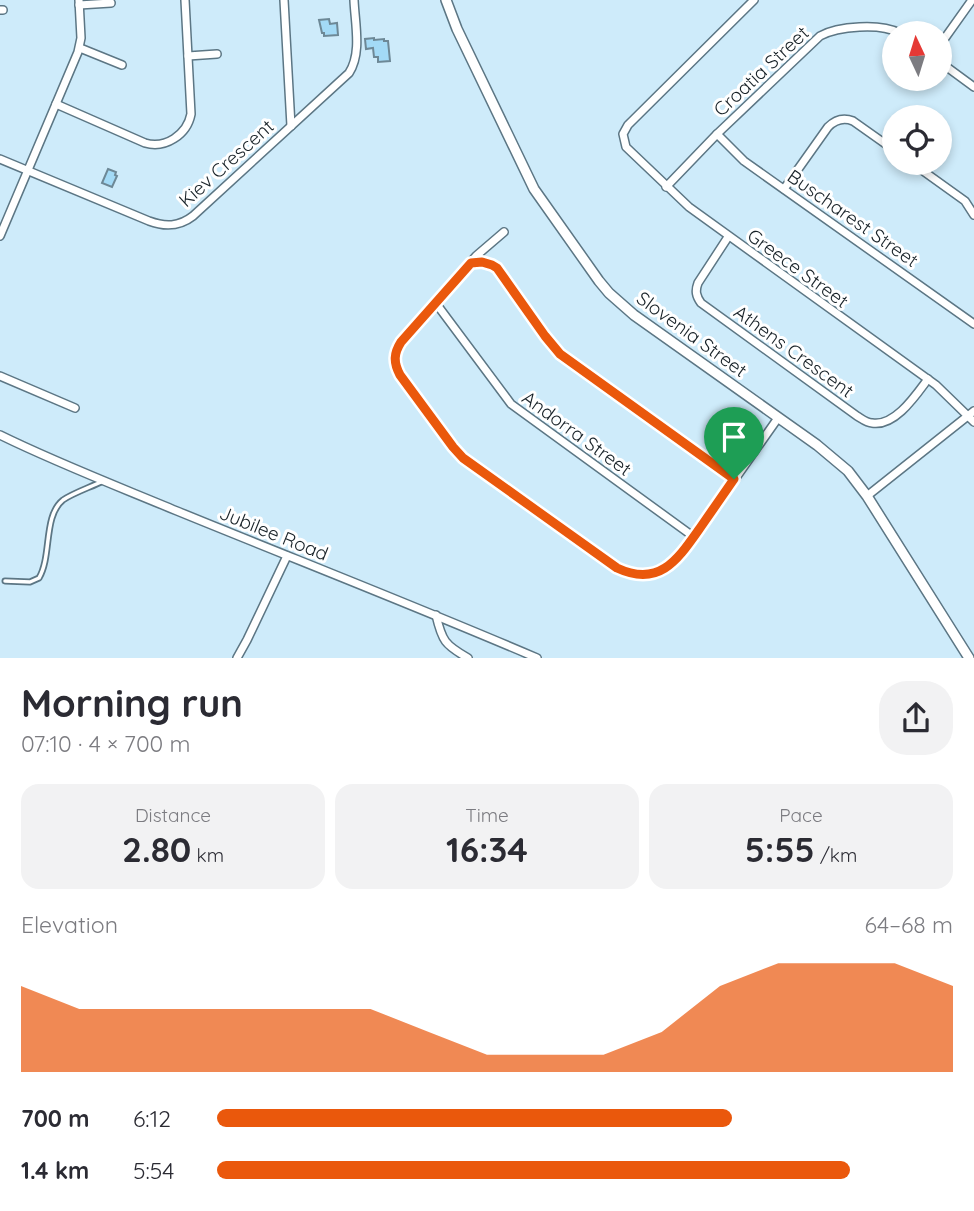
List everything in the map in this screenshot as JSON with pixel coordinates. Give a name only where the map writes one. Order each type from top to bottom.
[{"type":"street","points":[[56,104],[153,145],[163,144],[182,132],[190,120],[191,101],[185,0]]},
{"type":"street","points":[[284,0],[291,126]]},
{"type":"street","name":"Kiev Crescent","points":[[0,159],[149,221],[161,225],[182,223],[345,78],[354,65],[356,49],[354,0]]},
{"type":"street","name":"Slovenia Street","points":[[446,0],[457,29],[534,189],[599,281],[634,315],[841,465],[867,496],[969,658]]},
{"type":"street","name":"Greece Street","points":[[754,0],[633,119],[623,134],[625,144],[629,151],[686,205],[942,389],[972,417]]},
{"type":"street","points":[[952,29],[973,0]]},
{"type":"street","points":[[0,236],[80,48],[79,2],[111,3]]},
{"type":"street","name":"Croatia Street","points":[[666,187],[812,42],[832,30],[882,28]]},
{"type":"street","points":[[80,48],[122,65]]},
{"type":"street","points":[[188,56],[217,54]]},
{"type":"street","points":[[952,71],[974,87]]},
{"type":"street","points":[[784,189],[828,127],[836,121],[845,119],[857,123],[882,141]]},
{"type":"street","name":"Buscharest Street","points":[[717,134],[744,161],[971,322]]},
{"type":"street","points":[[929,175],[965,201],[974,215]]},
{"type":"street","points":[[504,232],[471,263],[401,342],[395,362],[400,375],[460,455],[588,548],[623,570],[643,575],[662,571],[678,559],[778,418]]},
{"type":"street","name":"Athens Crescent","points":[[728,237],[698,283],[696,293],[701,303],[857,416],[874,424],[887,421],[905,407],[928,379]]},
{"type":"street","points":[[471,263],[488,263],[497,268],[560,354],[734,479]]},
{"type":"street","name":"Andorra Street","points":[[435,302],[515,408],[694,537]]},
{"type":"street","points":[[971,322],[974,311]]},
{"type":"street","points":[[0,376],[75,408]]},
{"type":"street","points":[[867,496],[972,417]]},
{"type":"street","name":"Jubilee Road","points":[[0,435],[104,481],[537,658]]},
{"type":"street","points":[[238,657],[287,556]]},
{"type":"street","points":[[436,615],[441,635],[452,649],[468,658]]},
{"type":"lane","points":[[5,582],[30,582],[39,578],[46,559],[55,509],[67,498],[104,481]]},
{"type":"building","points":[[329,19],[330,24],[337,23],[338,35],[324,36],[322,33],[319,20]]},
{"type":"building","points":[[365,39],[388,41],[390,61],[378,62],[373,48],[366,49]]},
{"type":"building","points":[[108,169],[116,172],[117,176],[112,187],[102,183]]},
{"type":"route","points":[[471,263],[488,263],[497,268],[560,354],[734,479],[683,553],[672,564],[662,571],[643,575],[623,570],[460,455],[400,375],[396,365],[396,352],[404,338],[471,263]]}]
